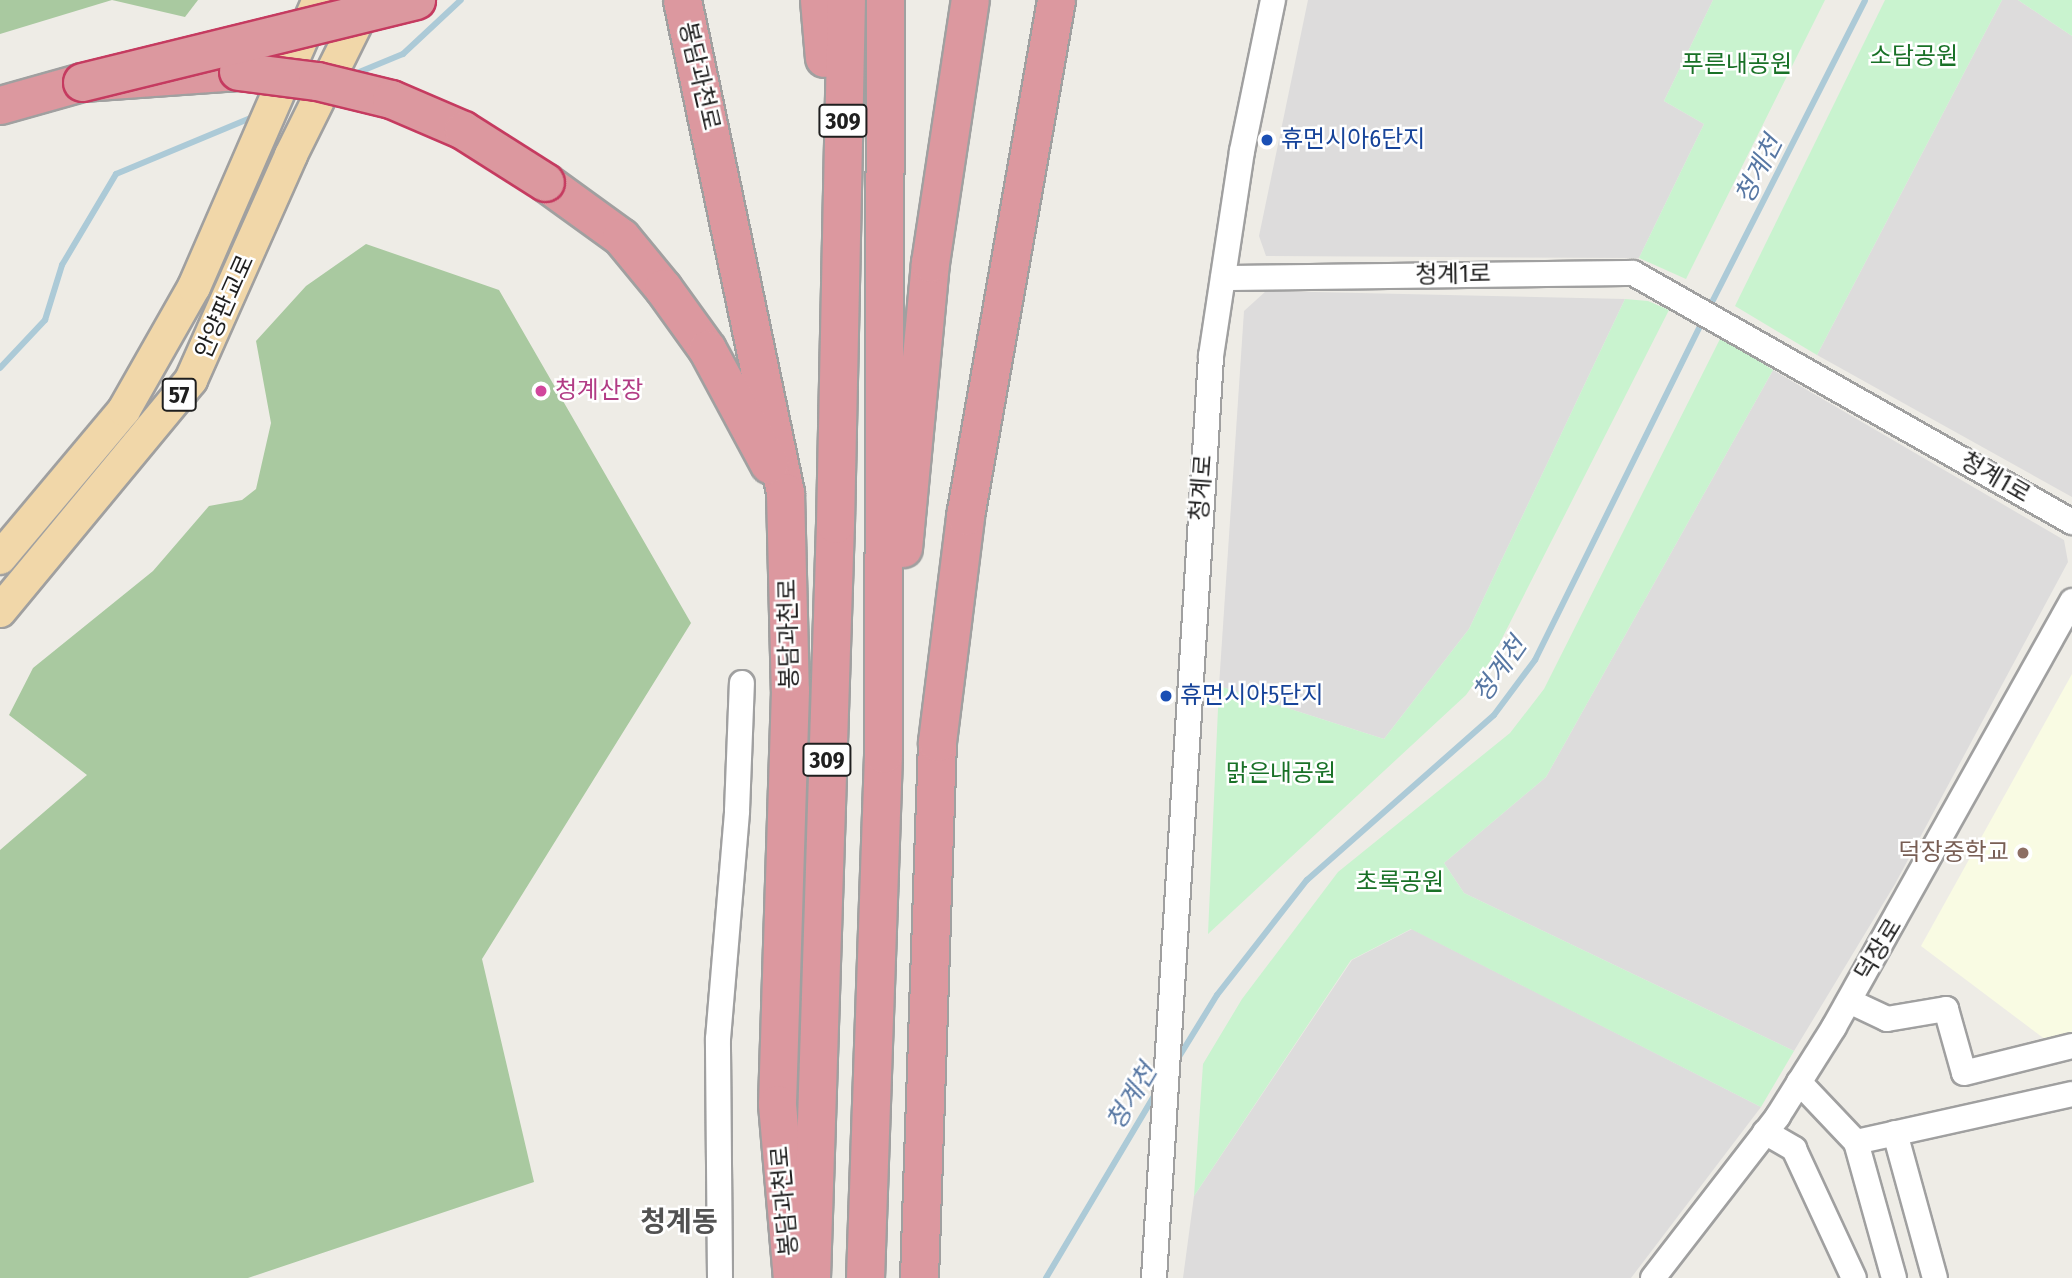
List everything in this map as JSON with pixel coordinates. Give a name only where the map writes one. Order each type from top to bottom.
[{"type":"highway","points":[[0,104],[416,0]]},
{"type":"highway","name":"봉담과천로","points":[[682,0],[785,492],[790,690],[777,1104],[792,1278]]},
{"type":"highway","points":[[819,0],[840,243]]},
{"type":"highway","name":"봉담과천로","points":[[811,1278],[846,0]]},
{"type":"highway","name":"309","points":[[865,1278],[883,754],[885,0]]},
{"type":"highway","points":[[883,754],[894,684],[908,461],[930,263],[970,0]]},
{"type":"highway","points":[[919,1278],[937,742],[965,516],[1056,0]]},
{"type":"highway","points":[[82,82],[239,71],[317,81],[391,99],[463,130],[545,182],[621,237],[663,288],[707,349],[785,492]]},
{"type":"main road","name":"안양판교로","points":[[0,558],[124,410],[194,287],[286,69],[319,0]]},
{"type":"main road","name":"안양판교로","points":[[0,611],[191,380],[298,142],[368,0]]},
{"type":"street","name":"청계로","points":[[1154,1278],[1175,981],[1189,670],[1211,356],[1273,0]]},
{"type":"street","name":"청계1로","points":[[1223,278],[1633,273],[2072,522]]},
{"type":"street","name":"덕장로","points":[[1653,1278],[1765,1132],[1799,1082],[1849,1001],[2072,601]]},
{"type":"street","points":[[720,1278],[718,1039],[737,811],[742,683]]},
{"type":"street","points":[[1849,1001],[1887,1019],[1946,1009],[1964,1073],[2072,1046]]},
{"type":"street","points":[[1799,1082],[1856,1142],[1894,1278]]},
{"type":"street","points":[[1856,1142],[2072,1094]]},
{"type":"street","points":[[1765,1132],[1794,1149],[1854,1278]]},
{"type":"street","points":[[1895,1133],[1935,1278]]},
{"type":"shaded area","points":[[1308,0],[1713,0],[1664,101],[1704,124],[1639,258],[1266,256],[1259,236]]},
{"type":"shaded area","points":[[2002,0],[2018,0],[2072,36],[2072,497],[1817,355]]},
{"type":"shaded area","points":[[1266,291],[1625,299],[1469,629],[1384,739],[1219,686],[1244,311]]},
{"type":"shaded area","points":[[1773,370],[2064,540],[2068,562],[1895,884],[1794,1051],[1464,893],[1444,863],[1546,777]]},
{"type":"shaded area","name":"덕장중학교","points":[[2072,674],[2072,1038],[2050,1043],[1921,946]]},
{"type":"shaded area","points":[[1412,929],[1761,1107],[1631,1278],[1183,1278],[1194,1196],[1352,960]]},
{"type":"green space","points":[[0,0],[112,0],[0,34]]},
{"type":"green space","points":[[112,0],[198,0],[185,17]]},
{"type":"green space","name":"푸른내공원","points":[[1713,0],[1825,0],[1686,279],[1639,258],[1704,124],[1664,101]]},
{"type":"green space","name":"소담공원","points":[[1885,0],[2002,0],[1817,355],[1735,306]]},
{"type":"green space","name":"소담공원","points":[[2018,0],[2072,0],[2072,36]]},
{"type":"green space","points":[[366,244],[499,290],[691,623],[482,959],[534,1182],[248,1278],[0,1278],[0,850],[87,775],[9,715],[33,668],[153,571],[209,506],[242,500],[256,489],[271,423],[256,341],[306,286]]},
{"type":"green space","name":"맑은내공원","points":[[1625,299],[1648,301],[1669,310],[1491,660],[1466,695],[1208,934],[1219,686],[1384,739],[1469,629]]},
{"type":"green space","name":"초록공원","points":[[1721,337],[1773,370],[1546,777],[1444,863],[1464,893],[1794,1051],[1761,1107],[1411,929],[1351,960],[1194,1196],[1203,1064],[1242,999],[1338,872],[1510,733],[1544,689]]},
{"type":"waterway","points":[[352,75],[403,54],[461,0]]},
{"type":"waterway","name":"청계천","points":[[1708,310],[1865,0]]},
{"type":"waterway","points":[[0,368],[45,320],[62,265],[116,174],[258,115]]},
{"type":"waterway","name":"청계천","points":[[1177,1060],[1217,995],[1307,880],[1494,715],[1535,660],[1703,320]]},
{"type":"waterway","name":"청계천","points":[[1046,1278],[1156,1093]]},
{"type":"place","name":"휴먼시아6단지","points":[[1267,140]]},
{"type":"place","name":"청계산장","points":[[541,391]]},
{"type":"place","name":"휴먼시아5단지","points":[[1166,696]]},
{"type":"place","name":"덕장중학교","points":[[2023,853]]},
{"type":"district","name":"청계동","points":[[679,1222]]}]
